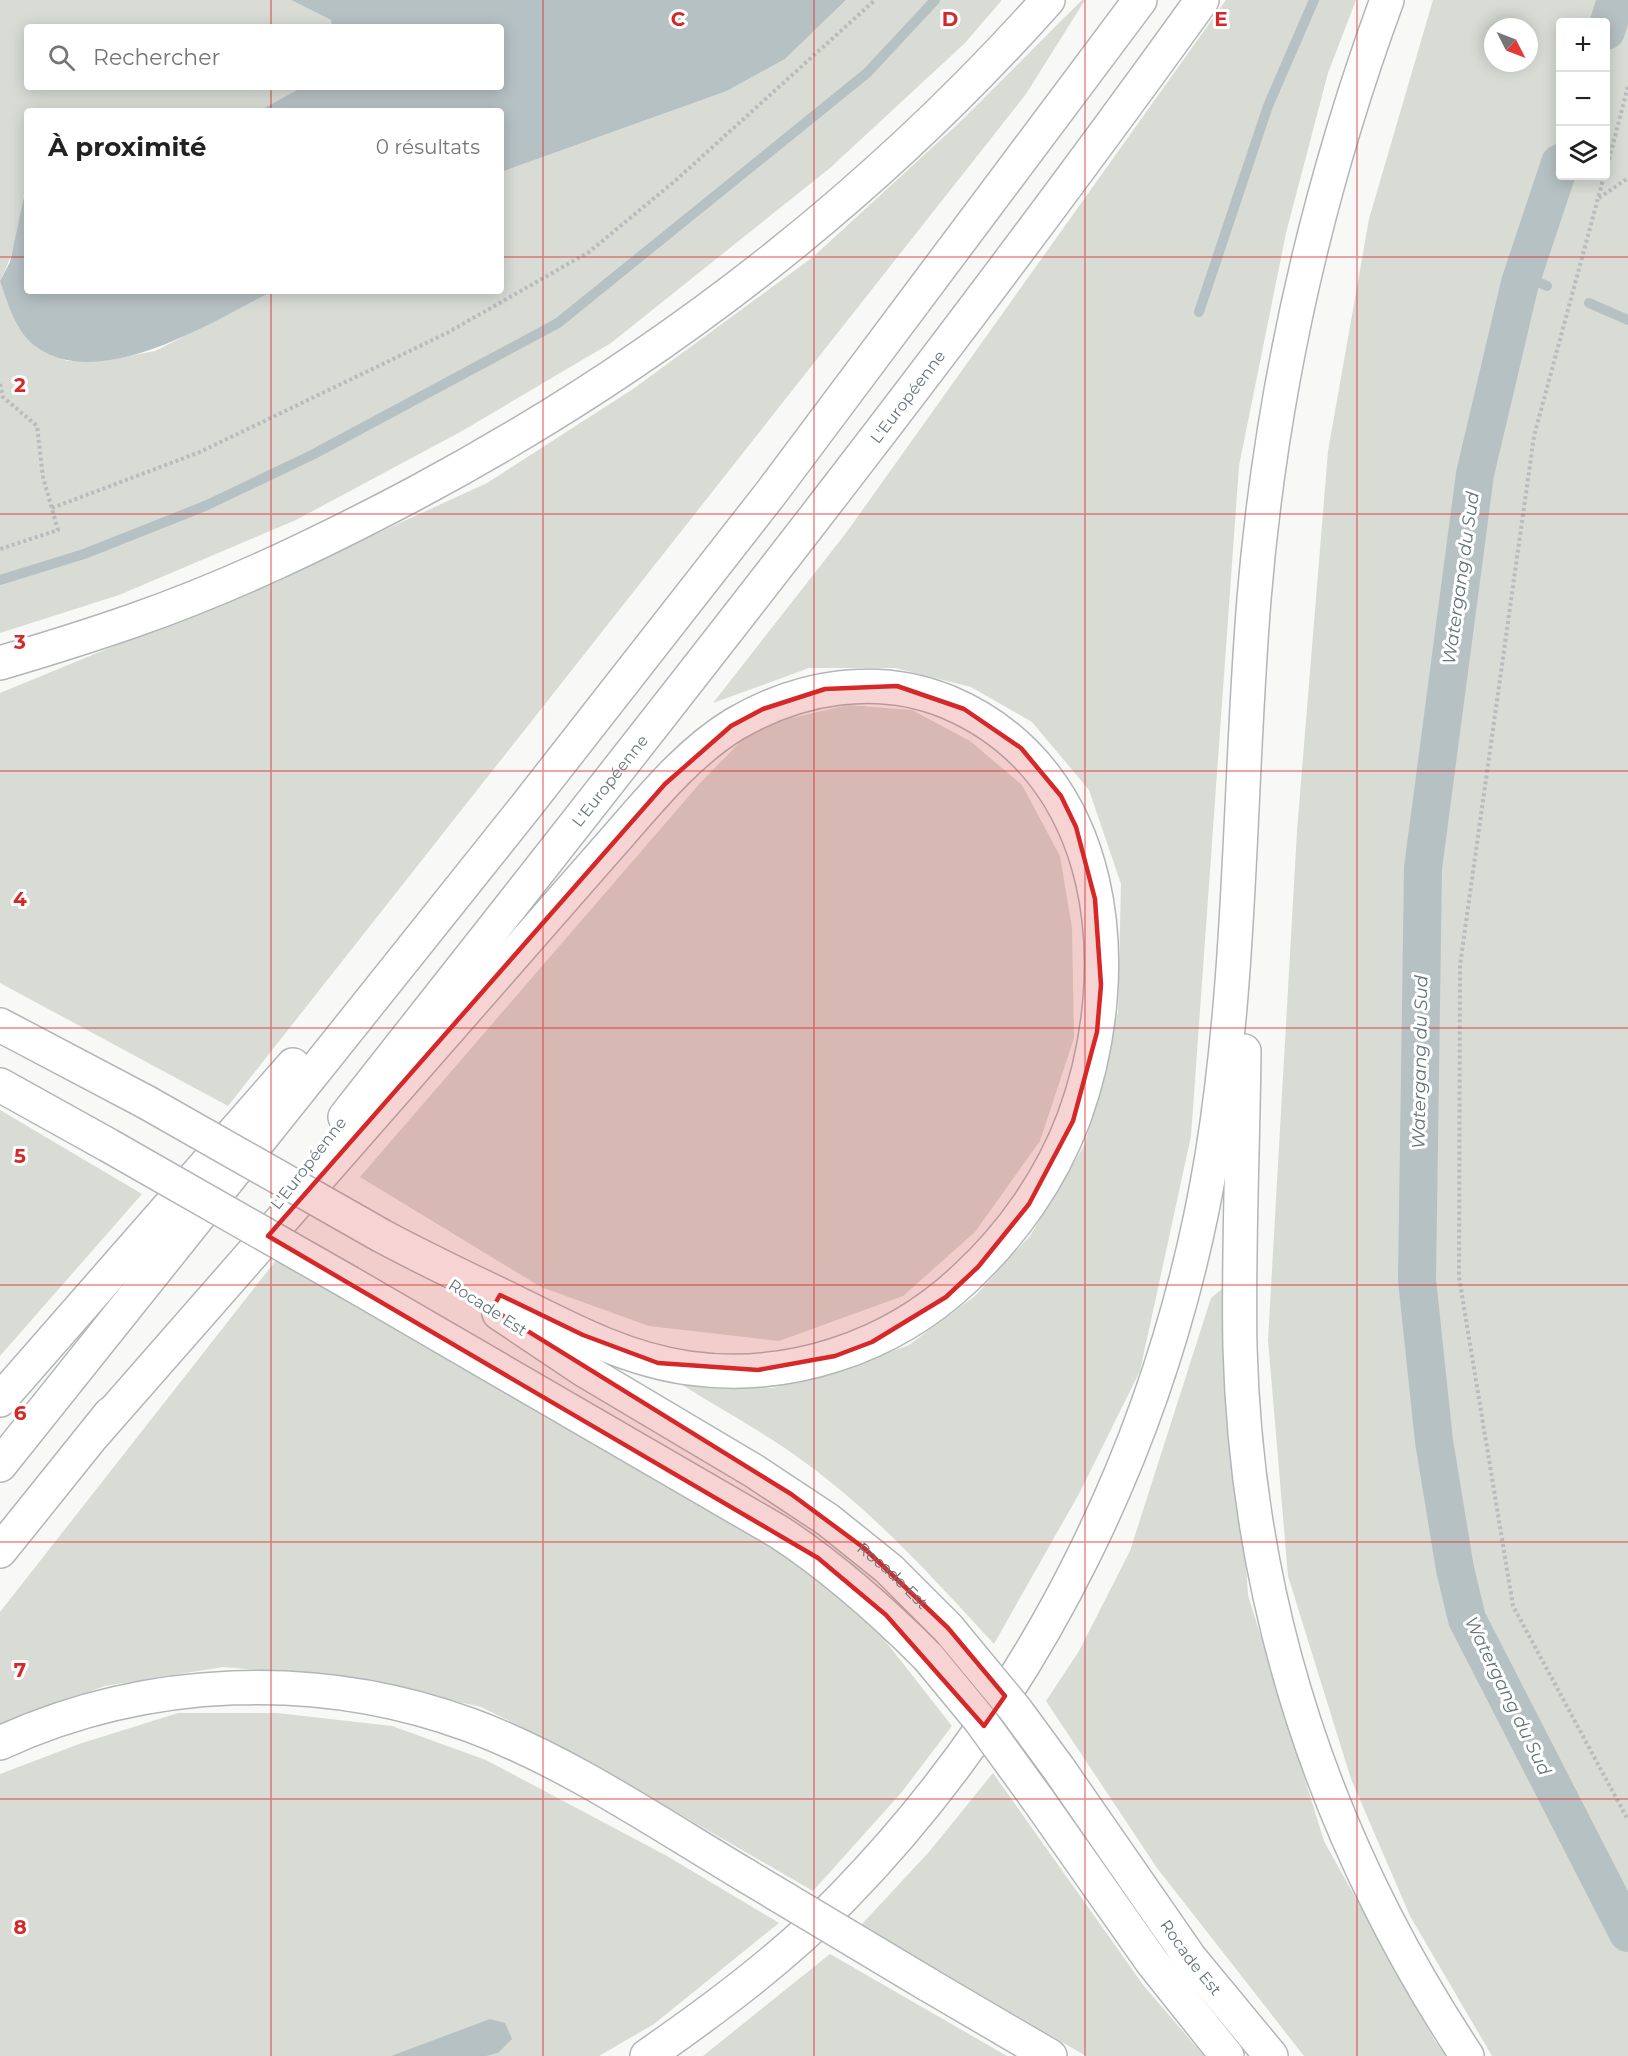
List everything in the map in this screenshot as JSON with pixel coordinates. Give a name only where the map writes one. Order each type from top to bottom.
[{"type":"highway","points":[[0,663],[134,621],[293,555],[470,464],[555,415],[630,367],[712,308],[793,245],[947,107],[1048,0]]},
{"type":"highway","points":[[0,1465],[527,805],[886,343],[1140,0]]},
{"type":"highway","name":"L'Européenne","points":[[0,1551],[916,388],[1076,176],[1202,0]]},
{"type":"highway","points":[[647,2056],[709,2013],[768,1967],[839,1901],[931,1798],[1000,1704],[1034,1649],[1074,1574],[1118,1483],[1140,1429],[1180,1304],[1212,1156],[1236,940],[1254,602],[1263,514],[1287,357],[1305,268],[1328,179],[1387,0]]},
{"type":"highway","points":[[1251,679],[1240,1337],[1244,1406],[1258,1534],[1283,1654],[1332,1804],[1383,1916],[1412,1968],[1467,2056]]},
{"type":"highway","points":[[6,1030],[146,1102],[382,1236],[441,1268],[592,1339],[658,1363],[691,1368],[758,1370],[798,1365],[854,1349],[907,1324],[946,1296],[1006,1236],[1029,1204],[1054,1161],[1073,1120],[1088,1076],[1097,1032],[1101,985],[1101,939],[1088,863],[1076,826],[1061,796],[1021,748],[995,728],[964,709],[938,698],[897,687],[825,689],[763,709],[731,726],[698,752],[642,809],[96,1432]]},
{"type":"highway","points":[[0,1400],[297,1060],[527,805]]},
{"type":"highway","points":[[0,1086],[350,1282],[779,1532],[818,1558],[855,1588],[928,1657],[980,1720],[1152,1962],[1227,2056]]},
{"type":"highway","name":"Rocade Est","points":[[382,1236],[584,1370],[810,1507],[889,1569],[948,1628],[1015,1708],[1190,1958],[1271,2056]]},
{"type":"highway","points":[[0,1743],[99,1707],[141,1696],[189,1690],[276,1688],[359,1697],[438,1715],[503,1739],[588,1782],[1050,2056]]},
{"type":"path","points":[[52,507],[200,452],[447,333],[589,252],[675,181],[875,0]]},
{"type":"path","points":[[1610,154],[1628,86]]},
{"type":"path","points":[[1598,199],[1628,178]]},
{"type":"path","points":[[1603,180],[1534,436],[1460,964],[1459,1277],[1513,1606],[1628,1820]]},
{"type":"path","points":[[0,384],[3,397],[38,426],[44,477],[58,530],[0,549]]},
{"type":"highlighted area","points":[[897,686],[964,709],[1021,748],[1061,796],[1076,827],[1095,899],[1101,985],[1097,1032],[1073,1121],[1029,1204],[978,1267],[946,1297],[872,1342],[835,1356],[758,1370],[658,1363],[583,1335],[500,1295],[492,1309],[791,1494],[864,1548],[948,1628],[1005,1696],[984,1726],[886,1615],[818,1558],[268,1236],[665,784],[731,726],[763,709],[825,689]]},
{"type":"shaded area","points":[[0,0],[291,0],[331,20],[332,24],[24,24],[24,90],[297,90],[264,108],[24,108],[24,198],[16,240],[0,281]]},
{"type":"shaded area","points":[[291,0],[846,0],[785,59],[727,91],[504,171],[504,108],[264,108],[297,90],[504,90],[504,24],[332,24],[331,20]]},
{"type":"shaded area","points":[[846,0],[1002,0],[965,43],[830,168],[611,343],[462,431],[296,520],[119,595],[0,633],[0,281],[36,347],[67,361],[104,361],[155,351],[267,294],[504,294],[504,171],[727,91],[785,59]]},
{"type":"shaded area","points":[[1082,0],[1085,0],[1026,94],[228,1106],[0,983],[0,693],[284,576],[487,483],[633,389],[813,257],[961,121]]},
{"type":"shaded area","points":[[1226,0],[1356,0],[1328,73],[1286,233],[1239,466],[1191,1136],[1140,1371],[1080,1492],[994,1644],[903,1548],[855,1502],[773,1440],[679,1383],[773,1388],[831,1373],[909,1345],[975,1296],[1030,1236],[1085,1144],[1118,1012],[1121,884],[1089,790],[1032,722],[971,687],[895,668],[809,668],[713,703],[846,533]]},
{"type":"shaded area","points":[[1433,0],[1628,0],[1628,2056],[1492,2056],[1410,1916],[1351,1779],[1288,1576],[1268,1340],[1297,831],[1328,451],[1369,219]]},
{"type":"shaded area","points":[[24,197],[24,294],[267,294],[189,334],[157,347],[125,357],[94,362],[64,359],[38,348],[30,342],[18,326],[0,281],[10,262]]},
{"type":"shaded area","points":[[848,705],[912,710],[970,741],[1022,785],[1060,856],[1072,928],[1074,1038],[1040,1141],[975,1232],[903,1296],[779,1341],[649,1326],[541,1287],[360,1177],[701,782],[756,726]]},
{"type":"shaded area","points":[[0,1110],[142,1194],[0,1356]]},
{"type":"shaded area","points":[[277,1259],[731,1522],[809,1571],[883,1638],[952,1726],[901,1793],[813,1891],[574,1753],[481,1707],[354,1678],[223,1667],[105,1686],[0,1724],[0,1612]]},
{"type":"shaded area","points":[[1228,1284],[1248,1595],[1324,1841],[1435,2041],[1446,2056],[1304,2056],[1157,1868],[1046,1701],[1079,1651],[1130,1551],[1211,1298]]},
{"type":"shaded area","points":[[178,1713],[277,1713],[392,1726],[486,1760],[667,1856],[779,1923],[654,2024],[599,2056],[0,2056],[0,1774],[79,1744]]},
{"type":"shaded area","points":[[993,1773],[1144,1986],[1204,2056],[1086,2056],[861,1925],[929,1852]]},
{"type":"shaded area","points":[[830,1954],[1007,2056],[703,2056]]},
{"type":"shaded area","points":[[490,2019],[505,2023],[512,2039],[498,2053],[486,2056],[391,2056]]},
{"type":"waterway","points":[[0,580],[84,554],[205,506],[312,455],[558,323],[867,73],[935,0]]},
{"type":"waterway","points":[[1199,312],[1268,106],[1314,0]]},
{"type":"waterway","name":"Watergang du Sud","points":[[1610,19],[1616,0]]},
{"type":"waterway","name":"Watergang du Sud","points":[[1556,175],[1520,283],[1475,474],[1423,868],[1417,1280],[1434,1441],[1455,1569],[1467,1619],[1628,1933]]},
{"type":"waterway","points":[[1522,275],[1547,286]]},
{"type":"waterway","points":[[1589,303],[1628,320]]}]
